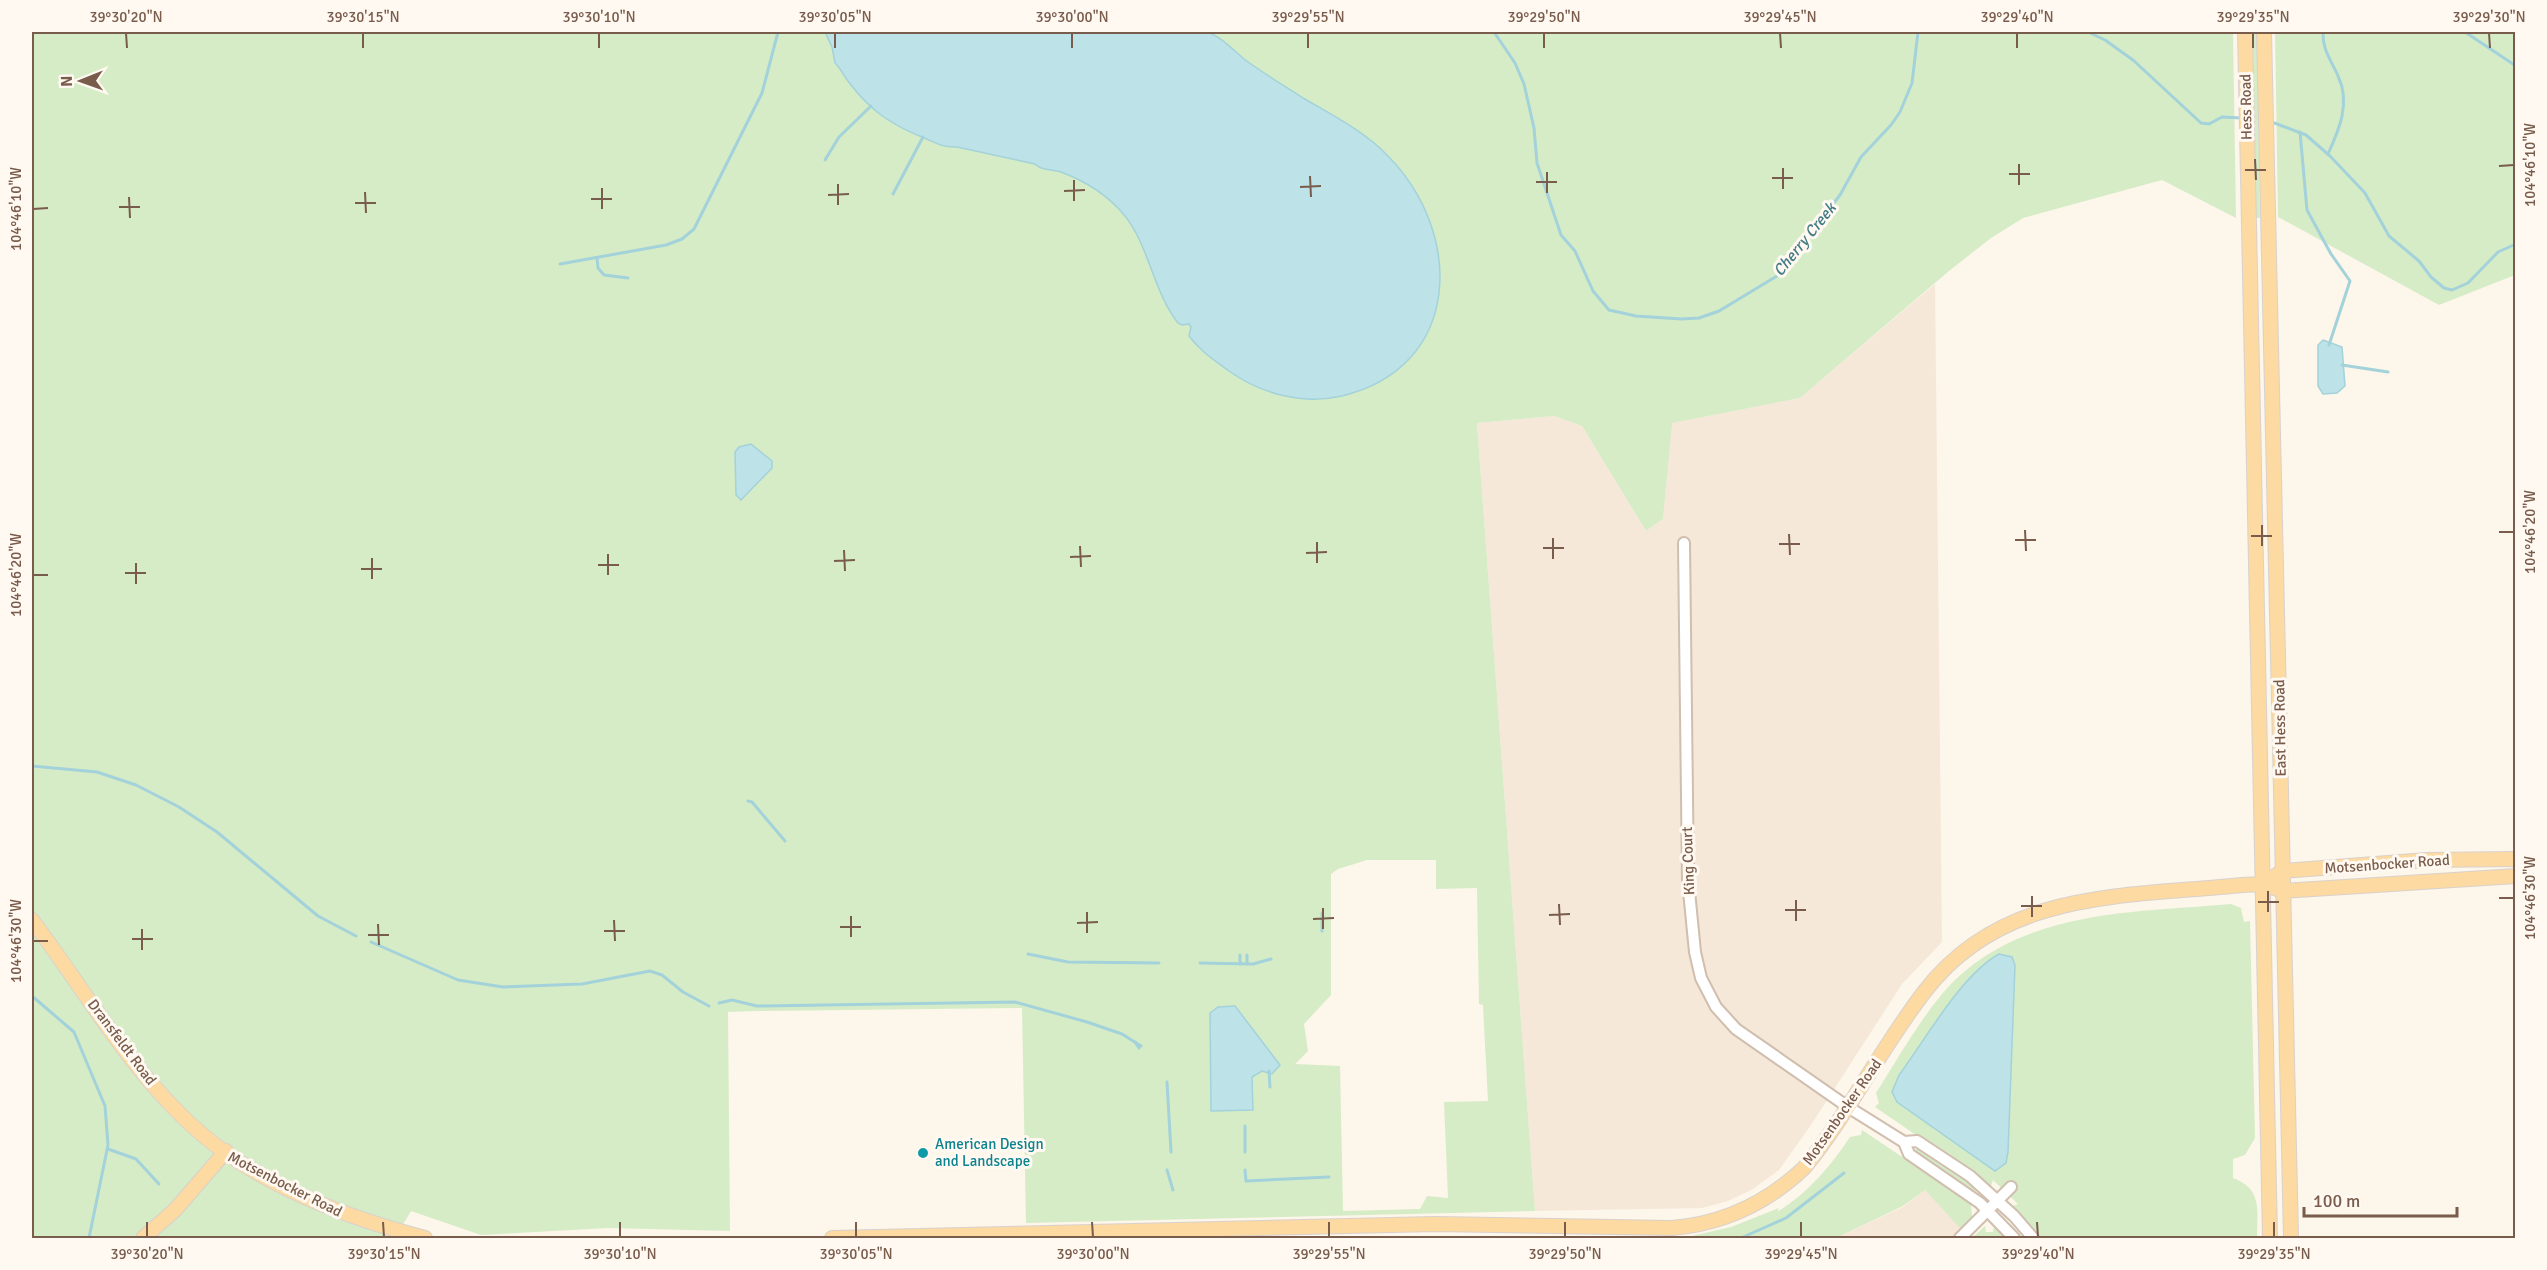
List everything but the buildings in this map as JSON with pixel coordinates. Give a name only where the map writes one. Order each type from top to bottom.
[{"type":"main road","name":"Hess Road","points":[[2245,32],[2247,218]]},
{"type":"main road","name":"Hess Road","points":[[2264,32],[2266,218]]},
{"type":"main road","name":"East Hess Road","points":[[2247,218],[2270,1239]]},
{"type":"main road","name":"East Hess Road","points":[[2266,218],[2291,1239]]},
{"type":"main road","name":"Motsenbocker Road","points":[[2263,884],[2283,871],[2427,860],[2516,859]]},
{"type":"main road","name":"Motsenbocker Road","points":[[832,1239],[1192,1234],[1435,1224],[1648,1228],[1697,1224],[1743,1210],[1785,1186],[1814,1156],[1934,980],[1964,950],[2024,916],[2072,902],[2263,884],[2283,891],[2516,876]]},
{"type":"main road","name":"Dransfeldt Road","points":[[32,920],[159,1092],[188,1122],[226,1151]]},
{"type":"main road","name":"Motsenbocker Road","points":[[143,1239],[175,1210],[226,1151],[314,1202],[361,1220],[425,1239]]},
{"type":"street","name":"King Court","points":[[1684,543],[1688,881],[1695,952],[1701,978],[1716,1007],[1736,1029],[1848,1107],[1904,1142]]},
{"type":"street","points":[[2014,1239],[1989,1210],[1910,1154],[1904,1142],[1917,1141],[1970,1176],[1999,1201],[2033,1239]]},
{"type":"street","points":[[1960,1239],[2011,1186]]},
{"type":"shaded area","points":[[1935,284],[1942,942],[1902,984],[1811,1125],[1779,1170],[1753,1189],[1728,1201],[1702,1208],[1535,1211],[1477,423],[1554,416],[1582,426],[1646,531],[1663,519],[1671,423],[1800,398]]},
{"type":"shaded area","points":[[1925,1190],[1972,1238],[1836,1238],[1903,1207]]},
{"type":"green space","points":[[32,32],[2233,32],[2236,218],[2162,180],[2023,218],[1991,238],[1949,271],[1800,398],[1672,423],[1663,519],[1646,531],[1582,426],[1554,416],[1477,423],[1535,1211],[1026,1223],[1022,1008],[757,1011],[728,1012],[730,1231],[608,1228],[481,1235],[411,1211],[395,1238],[32,1238]],"holes":[[[1367,860],[1436,860],[1436,889],[1477,888],[1479,1004],[1483,1005],[1488,1101],[1444,1102],[1448,1198],[1427,1196],[1420,1209],[1343,1211],[1340,1066],[1295,1064],[1308,1051],[1304,1024],[1331,995],[1331,874],[1338,869]]]},
{"type":"green space","points":[[2251,32],[2257,32],[2260,218],[2253,218]]},
{"type":"green space","points":[[2275,32],[2515,32],[2515,275],[2439,305],[2278,217]]},
{"type":"green space","points":[[2231,904],[2241,908],[2244,922],[2250,921],[2255,1138],[2245,1155],[2233,1159],[2233,1178],[2243,1183],[2254,1195],[2257,1210],[2257,1238],[2039,1238],[2014,1209],[2013,1206],[2018,1204],[1993,1180],[1991,1186],[1989,1185],[1875,1107],[1879,1103],[1876,1093],[1942,994],[1971,966],[2004,945],[2076,920],[2114,914]]},
{"type":"green space","points":[[1862,1130],[1971,1203],[1972,1217],[1961,1229],[1925,1190],[1903,1206],[1836,1238],[1683,1238],[1731,1227],[1779,1208],[1777,1212],[1808,1188],[1835,1159],[1850,1137],[1861,1135]]},
{"type":"green space","points":[[1917,1147],[1977,1188],[1976,1190],[1973,1191],[1915,1152]]},
{"type":"green space","points":[[1985,1226],[1986,1232],[1993,1232],[1994,1227],[2007,1238],[1972,1238]]},
{"type":"green space","points":[[1385,1236],[1558,1238],[1269,1238]]},
{"type":"water","points":[[1196,31],[1210,33],[1258,69],[1369,139],[1388,156],[1413,187],[1430,222],[1439,258],[1439,294],[1430,328],[1411,357],[1382,381],[1342,396],[1298,398],[1283,396],[1255,386],[1229,371],[1203,351],[1189,336],[1191,327],[1189,324],[1178,323],[1163,297],[1133,228],[1118,208],[1104,195],[1061,172],[1044,169],[1035,164],[943,146],[892,122],[874,110],[849,82],[835,63],[832,47],[825,32]]},
{"type":"water","points":[[2323,340],[2342,347],[2345,386],[2337,393],[2323,394],[2318,386],[2318,345]]},
{"type":"water","points":[[751,444],[772,461],[772,468],[741,500],[736,495],[735,452],[739,447]]},
{"type":"water","points":[[1999,954],[2012,957],[2015,965],[2008,1152],[2006,1163],[1995,1171],[1897,1102],[1892,1092],[1899,1075],[1958,992],[1985,964]]},
{"type":"water","points":[[1235,1006],[1280,1065],[1272,1074],[1262,1071],[1252,1077],[1253,1110],[1211,1111],[1210,1013],[1218,1007]]},
{"type":"waterway","points":[[560,264],[666,245],[682,239],[694,229],[762,93],[778,32]]},
{"type":"waterway","name":"Cherry Creek","points":[[1494,32],[1515,63],[1524,84],[1534,128],[1537,163],[1561,235],[1575,251],[1593,291],[1609,310],[1636,316],[1681,319],[1699,318],[1719,311],[1777,276],[1840,195],[1861,157],[1900,112],[1912,83],[1918,32]]},
{"type":"waterway","name":"Cherry Creek","points":[[2088,32],[2105,40],[2133,60],[2201,123],[2209,124],[2222,117],[2242,118]]},
{"type":"waterway","points":[[2323,32],[2325,49],[2342,86],[2343,96],[2342,116],[2328,154]]},
{"type":"waterway","points":[[2465,32],[2516,66]]},
{"type":"waterway","points":[[825,160],[839,137],[871,106]]},
{"type":"waterway","name":"Cherry Creek","points":[[2269,121],[2306,135],[2330,156],[2365,193],[2389,236],[2419,261],[2431,277],[2444,288],[2452,290],[2468,283],[2498,252],[2516,244]]},
{"type":"waterway","points":[[2300,132],[2307,210],[2331,254],[2350,281],[2329,345]]},
{"type":"waterway","points":[[893,194],[923,137]]},
{"type":"waterway","points":[[597,258],[598,268],[604,275],[628,278]]},
{"type":"waterway","points":[[2342,365],[2388,372]]},
{"type":"waterway","points":[[32,766],[97,772],[136,785],[179,807],[217,832],[318,916],[356,936]]},
{"type":"waterway","points":[[748,801],[752,802],[785,841]]},
{"type":"waterway","points":[[1322,913],[1322,931]]},
{"type":"waterway","points":[[371,942],[458,980],[503,987],[582,984],[650,971],[662,975],[683,992],[709,1006]]},
{"type":"waterway","points":[[1028,954],[1068,962],[1159,963]]},
{"type":"waterway","points":[[1240,955],[1240,964]]},
{"type":"waterway","points":[[1247,955],[1247,964]]},
{"type":"waterway","points":[[1200,963],[1253,964],[1271,959]]},
{"type":"waterway","points":[[32,996],[74,1032],[105,1106],[108,1145],[89,1238]]},
{"type":"waterway","points":[[719,1003],[732,1000],[757,1006],[1015,1002],[1122,1034],[1141,1046]]},
{"type":"waterway","points":[[1135,1042],[1139,1048]]},
{"type":"waterway","points":[[1269,1071],[1270,1087]]},
{"type":"waterway","points":[[1167,1082],[1171,1152]]},
{"type":"waterway","points":[[1245,1126],[1245,1152]]},
{"type":"waterway","points":[[108,1149],[136,1159],[159,1184]]},
{"type":"waterway","points":[[1167,1170],[1173,1190]]},
{"type":"waterway","points":[[1245,1170],[1246,1181],[1329,1177]]},
{"type":"waterway","points":[[1741,1238],[1786,1218],[1844,1173]]},
{"type":"place","name":"American Design and Landscape","points":[[923,1153]]}]
